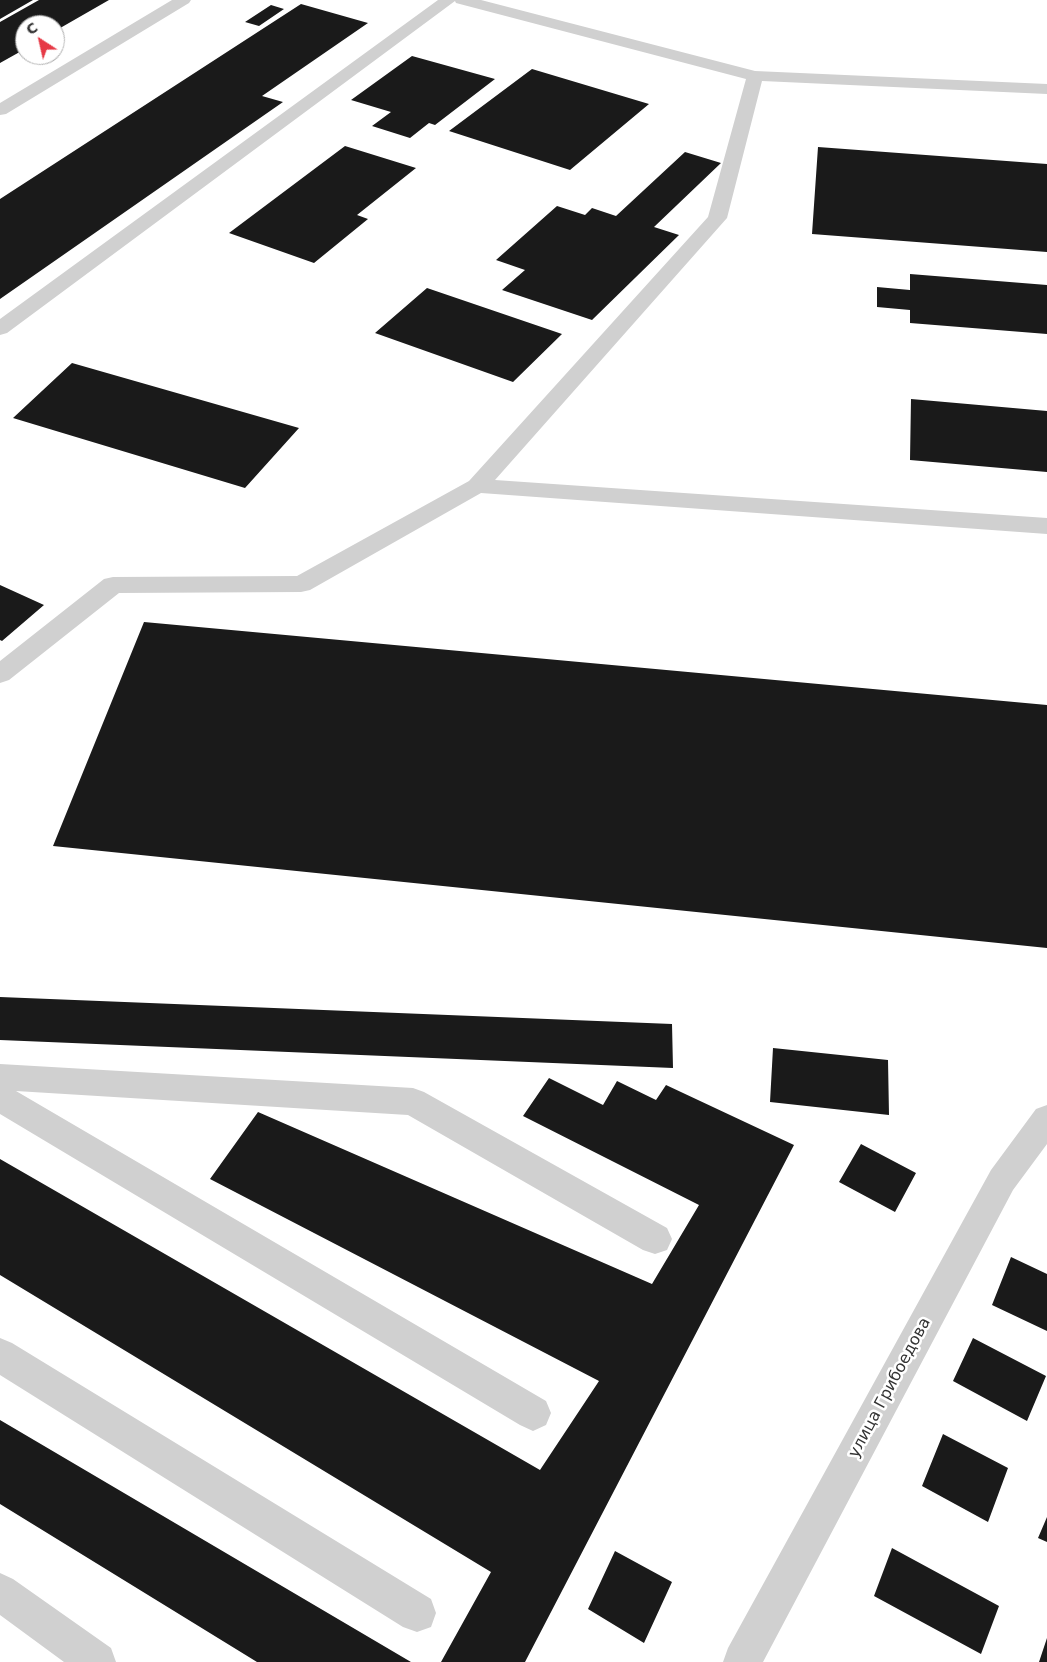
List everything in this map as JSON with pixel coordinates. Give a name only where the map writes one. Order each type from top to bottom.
[{"type":"lane","points":[[0,110],[183,0]]},
{"type":"lane","points":[[0,329],[448,0]]},
{"type":"lane","points":[[462,0],[754,76],[1047,90]]},
{"type":"lane","points":[[0,674],[113,585],[301,584],[477,486],[717,218],[754,76]]},
{"type":"lane","points":[[477,486],[1047,526]]},
{"type":"lane","points":[[0,1076],[413,1102],[655,1239]]},
{"type":"lane","points":[[0,1098],[533,1413]]},
{"type":"lane","name":"улица Грибоедова","points":[[742,1662],[1002,1180],[1047,1119]]},
{"type":"lane","points":[[0,1355],[417,1613]]},
{"type":"lane","points":[[0,1592],[98,1662]]},
{"type":"building","points":[[0,0],[33,0],[0,19]]},
{"type":"building","points":[[39,0],[109,0],[65,25],[65,15],[15,15],[15,55],[0,63],[0,22]]},
{"type":"building","points":[[301,4],[368,23],[262,96],[283,102],[0,299],[0,199]]},
{"type":"building","points":[[271,5],[284,9],[259,26],[245,22]]},
{"type":"building","points":[[412,56],[495,79],[435,125],[429,123],[410,138],[372,126],[391,112],[351,100]]},
{"type":"building","points":[[532,69],[649,104],[570,170],[449,131]]},
{"type":"building","points":[[345,146],[416,168],[357,215],[368,219],[314,263],[229,233]]},
{"type":"building","points":[[818,147],[1047,164],[1047,252],[812,234]]},
{"type":"building","points":[[685,152],[721,163],[654,227],[679,235],[592,320],[502,290],[525,270],[496,260],[557,206],[585,215],[592,208],[616,216]]},
{"type":"building","points":[[910,274],[1047,285],[1047,334],[910,323],[910,310],[877,307],[877,287],[910,290]]},
{"type":"building","points":[[427,288],[562,334],[513,382],[375,333]]},
{"type":"building","points":[[72,363],[299,428],[245,488],[13,418]]},
{"type":"building","points":[[911,399],[1047,411],[1047,472],[910,460]]},
{"type":"building","points":[[0,585],[44,605],[2,641],[0,640]]},
{"type":"building","points":[[144,622],[1047,705],[1047,948],[53,846]]},
{"type":"building","points":[[0,997],[672,1024],[673,1068],[0,1040]]},
{"type":"building","points":[[773,1048],[888,1060],[889,1115],[770,1102]]},
{"type":"building","points":[[549,1078],[603,1105],[617,1081],[656,1100],[666,1085],[794,1145],[525,1662],[441,1662],[491,1572],[0,1275],[0,1159],[540,1470],[599,1381],[210,1179],[258,1112],[652,1284],[699,1205],[523,1116]]},
{"type":"building","points":[[861,1144],[916,1173],[895,1212],[839,1182]]},
{"type":"building","points":[[1011,1257],[1047,1274],[1047,1331],[992,1305]]},
{"type":"building","points":[[973,1338],[1046,1376],[1027,1421],[953,1381]]},
{"type":"building","points":[[0,1420],[411,1662],[257,1662],[0,1504]]},
{"type":"building","points":[[943,1434],[1008,1468],[988,1522],[922,1486]]},
{"type":"building","points":[[1047,1517],[1047,1542],[1038,1538]]},
{"type":"building","points":[[892,1548],[999,1606],[981,1654],[874,1596]]},
{"type":"building","points":[[615,1551],[672,1582],[644,1643],[588,1609]]},
{"type":"building","points":[[1047,1638],[1047,1662],[1039,1662]]}]
